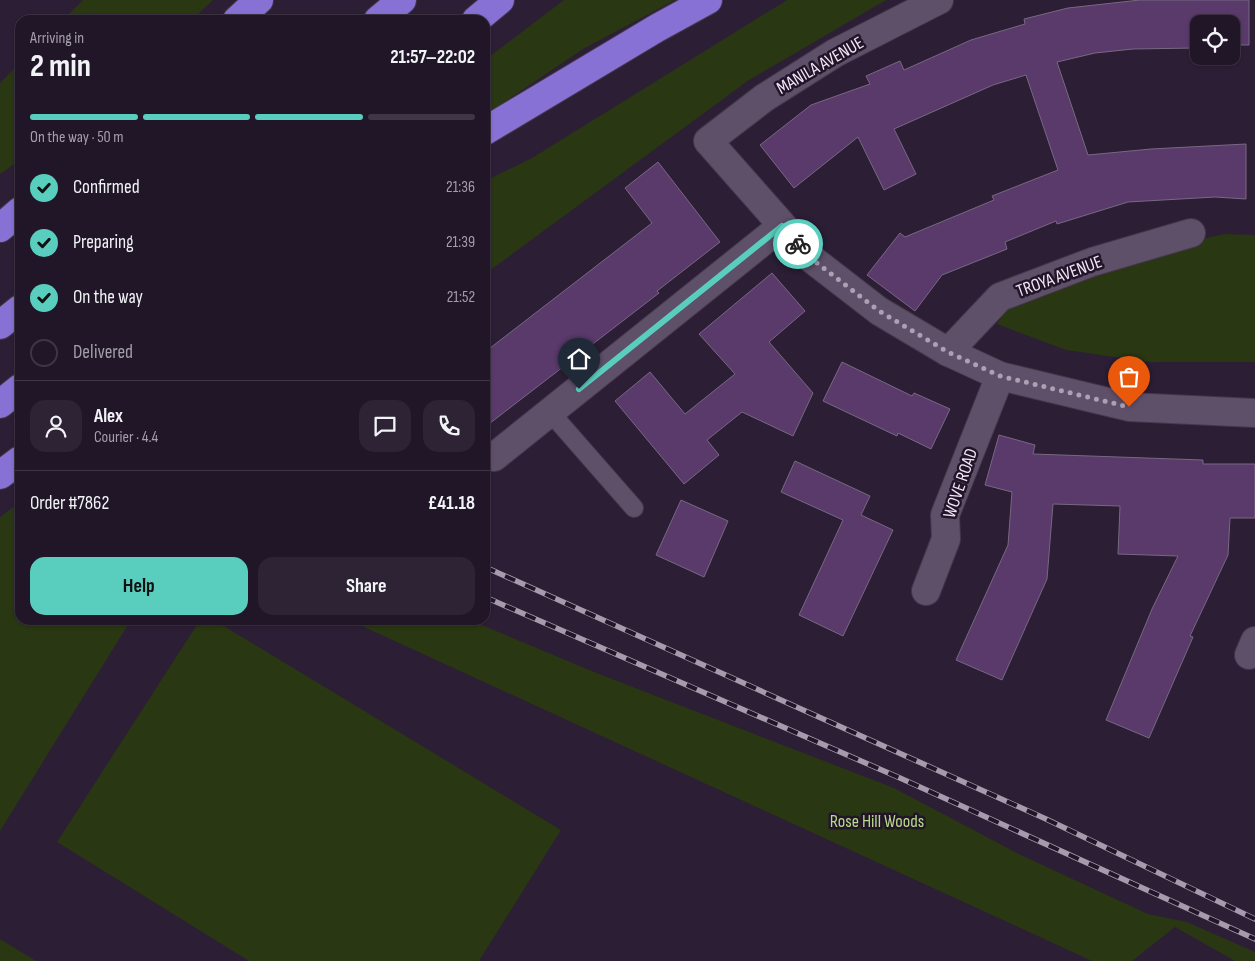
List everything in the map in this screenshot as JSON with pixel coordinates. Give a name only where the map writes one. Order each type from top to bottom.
[{"type":"highway","points":[[242,15],[259,0]]},
{"type":"highway","points":[[384,15],[402,0]]},
{"type":"highway","points":[[482,15],[500,0]]},
{"type":"highway","points":[[490,128],[648,33],[708,0]]},
{"type":"highway","points":[[0,228],[15,215]]},
{"type":"highway","points":[[0,325],[15,313]]},
{"type":"highway","points":[[0,404],[15,392]]},
{"type":"highway","points":[[0,475],[15,464]]},
{"type":"street","name":"MANILA AVENUE","points":[[782,226],[708,141],[764,98],[835,53],[939,0]]},
{"type":"street","points":[[494,457],[782,226],[813,260],[879,311],[948,352],[1000,376],[1129,407],[1255,412]]},
{"type":"street","name":"TROYA AVENUE","points":[[948,352],[1000,297],[1092,262],[1191,233]]},
{"type":"street","name":"WOVE ROAD","points":[[926,590],[946,538],[945,515],[1000,376]]},
{"type":"lane","points":[[550,412],[634,508]]},
{"type":"green space","points":[[83,0],[213,0],[197,15],[68,15]]},
{"type":"green space","points":[[564,0],[675,0],[583,49],[490,112],[490,56]]},
{"type":"green space","points":[[787,0],[886,0],[749,80],[490,270],[490,179],[532,158]]},
{"type":"green space","points":[[15,68],[15,164],[0,174],[0,83]]},
{"type":"green space","points":[[1224,234],[1255,235],[1255,362],[1150,362],[1066,350],[997,324],[1010,301],[1168,247]]},
{"type":"green space","points":[[15,506],[15,625],[128,625],[0,831],[0,517]]},
{"type":"green space","points":[[197,625],[222,625],[561,830],[479,961],[249,961],[57,842]]},
{"type":"green space","name":"Rose Hill Woods","points":[[360,625],[482,625],[594,672],[894,788],[1021,855],[1148,914],[1187,922],[1255,952],[1255,961],[1235,961],[1175,927],[1132,961],[1092,961]]},
{"type":"green space","points":[[0,939],[36,961],[0,961]]},
{"type":"building","points":[[1140,0],[1249,0],[1249,45],[1240,45],[1240,15],[1190,15],[1190,48],[1133,49],[1095,53],[1057,62],[1088,155],[1151,149],[1246,144],[1246,199],[1215,197],[1128,202],[1057,224],[1056,221],[1005,242],[1007,249],[942,275],[915,311],[867,275],[900,233],[905,237],[994,200],[992,196],[1058,170],[1026,75],[993,85],[894,129],[916,174],[884,190],[858,137],[794,188],[760,145],[811,105],[870,84],[866,76],[900,61],[904,70],[971,40],[1025,24],[1024,19],[1068,8]]},
{"type":"building","points":[[658,162],[720,242],[657,291],[659,293],[490,423],[490,348],[652,223],[625,188]]},
{"type":"building","points":[[772,273],[805,311],[769,342],[813,393],[793,436],[742,412],[707,440],[719,455],[684,484],[615,401],[650,372],[685,414],[735,374],[699,334]]},
{"type":"building","points":[[842,362],[912,396],[914,393],[950,409],[931,449],[898,433],[897,436],[823,401]]},
{"type":"building","points":[[999,435],[1035,445],[1033,454],[1203,460],[1203,464],[1255,464],[1255,518],[1230,518],[1228,555],[1190,636],[1193,637],[1149,738],[1106,720],[1152,609],[1178,556],[1118,554],[1120,506],[1053,504],[1047,579],[1002,680],[956,660],[1008,545],[1012,492],[985,485]]},
{"type":"building","points":[[795,461],[870,496],[861,515],[893,530],[843,636],[799,615],[843,520],[781,492]]},
{"type":"building","points":[[681,500],[728,521],[704,577],[656,555]]},
{"type":"railway","points":[[490,569],[1046,819],[1255,919]]},
{"type":"railway","points":[[490,599],[900,778],[1255,939]]},
{"type":"way so far","points":[[798,244],[813,260],[879,311],[948,352],[1000,376],[1129,407]]},
{"type":"route","points":[[579,389],[782,226],[798,244]]}]
